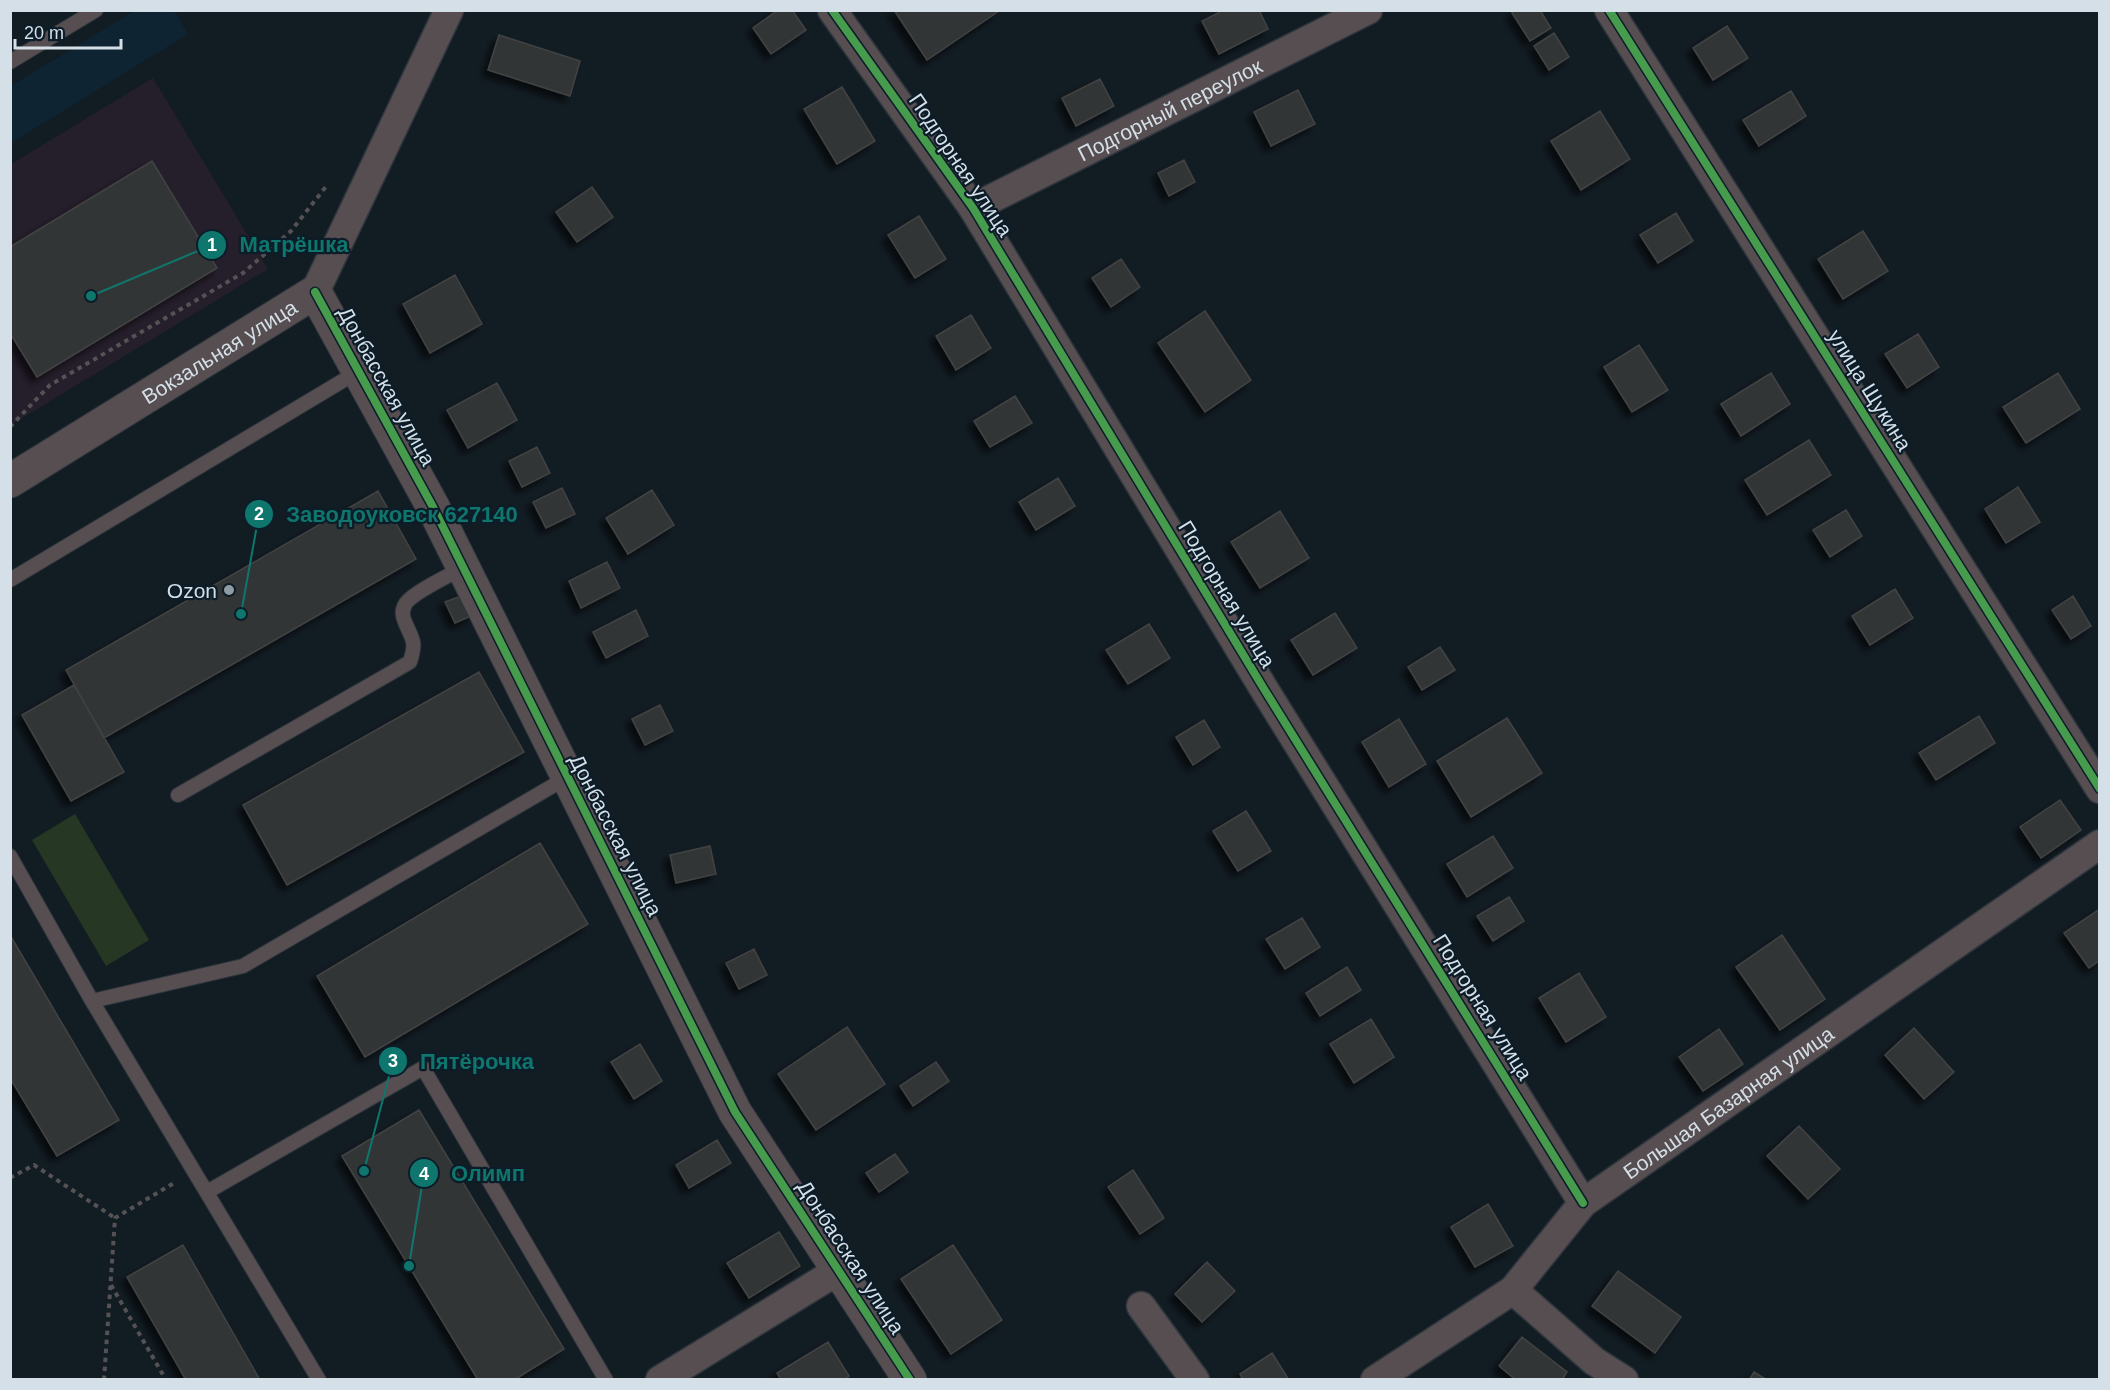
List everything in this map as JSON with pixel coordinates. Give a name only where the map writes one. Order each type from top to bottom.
[{"type":"street","name":"Вокзальная улица","points":[[10,481],[315,292],[449,10]]},
{"type":"street","name":"Подгорная улица","points":[[832,10],[973,208],[1264,689],[1583,1203]]},
{"type":"street","name":"Подгорный переулок","points":[[973,208],[1368,10]]},
{"type":"street","name":"улица Щукина","points":[[1609,10],[2100,789]]},
{"type":"street","name":"Донбасская улица","points":[[315,292],[433,507],[735,1112],[910,1380]]},
{"type":"street","name":"Большая Базарная улица","points":[[1376,1380],[1513,1290],[1583,1203],[2100,844]]},
{"type":"street","points":[[660,1380],[839,1270]]},
{"type":"street","points":[[1513,1290],[1594,1361],[1624,1380]]},
{"type":"street","points":[[1141,1306],[1196,1380]]},
{"type":"lane","points":[[10,62],[96,10]]},
{"type":"lane","points":[[10,580],[359,372]]},
{"type":"lane","points":[[178,795],[410,662],[414,649],[413,636],[404,621],[403,613],[406,603],[463,568]]},
{"type":"lane","points":[[92,1001],[243,966],[568,777]]},
{"type":"lane","points":[[10,856],[92,1001],[320,1380]]},
{"type":"lane","points":[[207,1192],[423,1068],[606,1380]]},
{"type":"path","points":[[10,427],[50,385],[243,273],[291,231],[334,176]]},
{"type":"path","points":[[10,1178],[34,1165],[115,1218]]},
{"type":"path","points":[[115,1218],[194,1171]]},
{"type":"path","points":[[104,1380],[115,1218]]},
{"type":"path","points":[[111,1285],[166,1380]]},
{"type":"shaded area","points":[[134,11],[174,11],[188,34],[11,143],[11,86]]},
{"type":"shaded area","points":[[153,78],[268,269],[11,425],[11,164]]},
{"type":"green space","points":[[75,814],[149,940],[106,966],[32,840]]},
{"type":"building","points":[[778,10],[792,10],[806,30],[771,54],[753,28]]},
{"type":"building","points":[[894,10],[998,10],[999,11],[927,60]]},
{"type":"building","points":[[1224,10],[1259,10],[1268,29],[1219,54],[1202,21]]},
{"type":"building","points":[[1516,10],[1540,10],[1551,28],[1530,41],[1512,13]]},
{"type":"building","points":[[1727,26],[1748,58],[1713,80],[1693,48]]},
{"type":"building","points":[[1554,33],[1569,57],[1549,70],[1534,46]]},
{"type":"building","points":[[499,35],[580,61],[570,96],[488,70]]},
{"type":"building","points":[[1100,79],[1114,106],[1076,126],[1062,98]]},
{"type":"building","points":[[842,87],[875,141],[837,164],[804,109]]},
{"type":"building","points":[[1298,90],[1315,124],[1271,146],[1254,112]]},
{"type":"building","points":[[1791,91],[1806,116],[1759,146],[1743,120]]},
{"type":"building","points":[[1600,111],[1630,159],[1581,190],[1551,141]]},
{"type":"building","points":[[1184,160],[1195,182],[1169,196],[1158,173]]},
{"type":"building","points":[[152,161],[217,268],[37,377],[10,333],[10,247]]},
{"type":"building","points":[[592,187],[613,217],[577,242],[556,212]]},
{"type":"building","points":[[1676,213],[1693,241],[1658,263],[1640,235]]},
{"type":"building","points":[[919,216],[946,259],[915,278],[888,235]]},
{"type":"building","points":[[1863,231],[1888,271],[1843,299],[1818,259]]},
{"type":"building","points":[[1121,259],[1140,287],[1111,307],[1092,278]]},
{"type":"building","points":[[455,275],[482,324],[430,353],[403,304]]},
{"type":"building","points":[[1205,311],[1251,380],[1205,412],[1158,343]]},
{"type":"building","points":[[971,315],[991,348],[956,370],[936,336]]},
{"type":"building","points":[[1918,334],[1939,367],[1907,388],[1885,354]]},
{"type":"building","points":[[1639,345],[1668,390],[1632,412],[1604,367]]},
{"type":"building","points":[[1771,373],[1790,404],[1741,436],[1721,404]]},
{"type":"building","points":[[2058,373],[2080,409],[2026,443],[2003,407]]},
{"type":"building","points":[[497,383],[517,420],[468,448],[447,410]]},
{"type":"building","points":[[1015,396],[1032,423],[990,447],[974,421]]},
{"type":"building","points":[[1809,440],[1831,475],[1767,515],[1745,480]]},
{"type":"building","points":[[537,447],[550,473],[522,487],[509,461]]},
{"type":"building","points":[[1058,478],[1075,506],[1036,530],[1019,502]]},
{"type":"building","points":[[2018,487],[2040,522],[2006,543],[1985,509]]},
{"type":"building","points":[[562,488],[575,514],[546,528],[533,502]]},
{"type":"building","points":[[652,490],[674,525],[628,554],[606,518]]},
{"type":"building","points":[[378,491],[416,559],[104,738],[66,670]]},
{"type":"building","points":[[1846,510],[1862,536],[1830,557],[1813,530]]},
{"type":"building","points":[[1280,511],[1309,558],[1260,588],[1231,542]]},
{"type":"building","points":[[607,562],[620,588],[581,608],[569,581]]},
{"type":"building","points":[[1895,589],[1913,618],[1870,645],[1852,616]]},
{"type":"building","points":[[464,595],[473,615],[455,623],[445,602]]},
{"type":"building","points":[[2073,596],[2091,626],[2071,639],[2052,610]]},
{"type":"building","points":[[636,610],[648,636],[606,658],[593,632]]},
{"type":"building","points":[[1335,613],[1357,648],[1313,675],[1291,640]]},
{"type":"building","points":[[1149,624],[1170,658],[1128,684],[1106,650]]},
{"type":"building","points":[[1440,647],[1455,670],[1422,690],[1408,667]]},
{"type":"building","points":[[479,672],[524,752],[287,885],[243,805]]},
{"type":"building","points":[[74,685],[124,772],[71,801],[22,715]]},
{"type":"building","points":[[660,705],[673,731],[645,745],[632,719]]},
{"type":"building","points":[[1979,716],[1995,743],[1936,780],[1919,753]]},
{"type":"building","points":[[1507,718],[1542,773],[1471,817],[1437,761]]},
{"type":"building","points":[[1399,719],[1426,764],[1389,787],[1362,742]]},
{"type":"building","points":[[1204,720],[1220,747],[1193,765],[1176,737]]},
{"type":"building","points":[[2060,800],[2081,830],[2041,858],[2020,827]]},
{"type":"building","points":[[1246,811],[1271,851],[1238,871],[1213,831]]},
{"type":"building","points":[[1493,836],[1513,868],[1467,897],[1447,864]]},
{"type":"building","points":[[540,843],[588,924],[365,1057],[317,976]]},
{"type":"building","points":[[710,846],[716,874],[676,883],[670,855]]},
{"type":"building","points":[[1509,897],[1524,921],[1493,941],[1477,916]]},
{"type":"building","points":[[2100,909],[2100,960],[2089,968],[2064,933]]},
{"type":"building","points":[[1302,918],[1320,947],[1285,969],[1266,939]]},
{"type":"building","points":[[10,935],[119,1120],[57,1156],[10,1078]]},
{"type":"building","points":[[1782,935],[1825,999],[1780,1030],[1736,967]]},
{"type":"building","points":[[754,949],[767,975],[739,989],[726,963]]},
{"type":"building","points":[[1347,967],[1361,990],[1320,1016],[1306,993]]},
{"type":"building","points":[[1579,973],[1606,1017],[1566,1042],[1539,998]]},
{"type":"building","points":[[1371,1019],[1394,1057],[1354,1083],[1330,1044]]},
{"type":"building","points":[[847,1027],[885,1084],[816,1130],[778,1074]]},
{"type":"building","points":[[1914,1028],[1954,1072],[1924,1099],[1885,1055]]},
{"type":"building","points":[[1719,1029],[1743,1064],[1703,1091],[1679,1057]]},
{"type":"building","points":[[640,1044],[662,1081],[634,1099],[611,1062]]},
{"type":"building","points":[[936,1062],[949,1081],[913,1106],[900,1086]]},
{"type":"building","points":[[419,1110],[564,1349],[514,1380],[478,1380],[342,1156]]},
{"type":"building","points":[[1799,1126],[1840,1169],[1808,1199],[1767,1156]]},
{"type":"building","points":[[717,1140],[731,1163],[689,1188],[676,1165]]},
{"type":"building","points":[[895,1154],[908,1172],[879,1192],[866,1173]]},
{"type":"building","points":[[1133,1170],[1164,1218],[1140,1234],[1108,1187]]},
{"type":"building","points":[[1488,1204],[1513,1246],[1475,1267],[1451,1227]]},
{"type":"building","points":[[779,1232],[800,1266],[749,1298],[727,1263]]},
{"type":"building","points":[[183,1245],[260,1380],[186,1380],[127,1277]]},
{"type":"building","points":[[953,1245],[1002,1320],[951,1354],[901,1279]]},
{"type":"building","points":[[1207,1262],[1235,1291],[1202,1322],[1175,1294]]},
{"type":"building","points":[[1618,1271],[1681,1317],[1655,1353],[1592,1306]]},
{"type":"building","points":[[1522,1337],[1567,1372],[1562,1380],[1516,1380],[1499,1366]]},
{"type":"building","points":[[828,1342],[849,1376],[844,1380],[781,1380],[777,1373]]},
{"type":"building","points":[[1272,1353],[1289,1380],[1243,1380],[1240,1374]]},
{"type":"building","points":[[1754,1372],[1767,1380],[1749,1380]]},
{"type":"cycle path","points":[[832,10],[973,208],[1264,689],[1583,1203]]},
{"type":"cycle path","points":[[1609,10],[2100,789]]},
{"type":"cycle path","points":[[315,292],[433,507],[735,1112],[910,1380]]},
{"type":"place","name":"Матрёшка","points":[[91,296]]},
{"type":"place","name":"Ozon","points":[[229,590]]},
{"type":"place","name":"Заводоуковск 627140","points":[[241,614]]},
{"type":"place","name":"Пятёрочка","points":[[364,1171]]},
{"type":"place","name":"Олимп","points":[[409,1266]]}]
